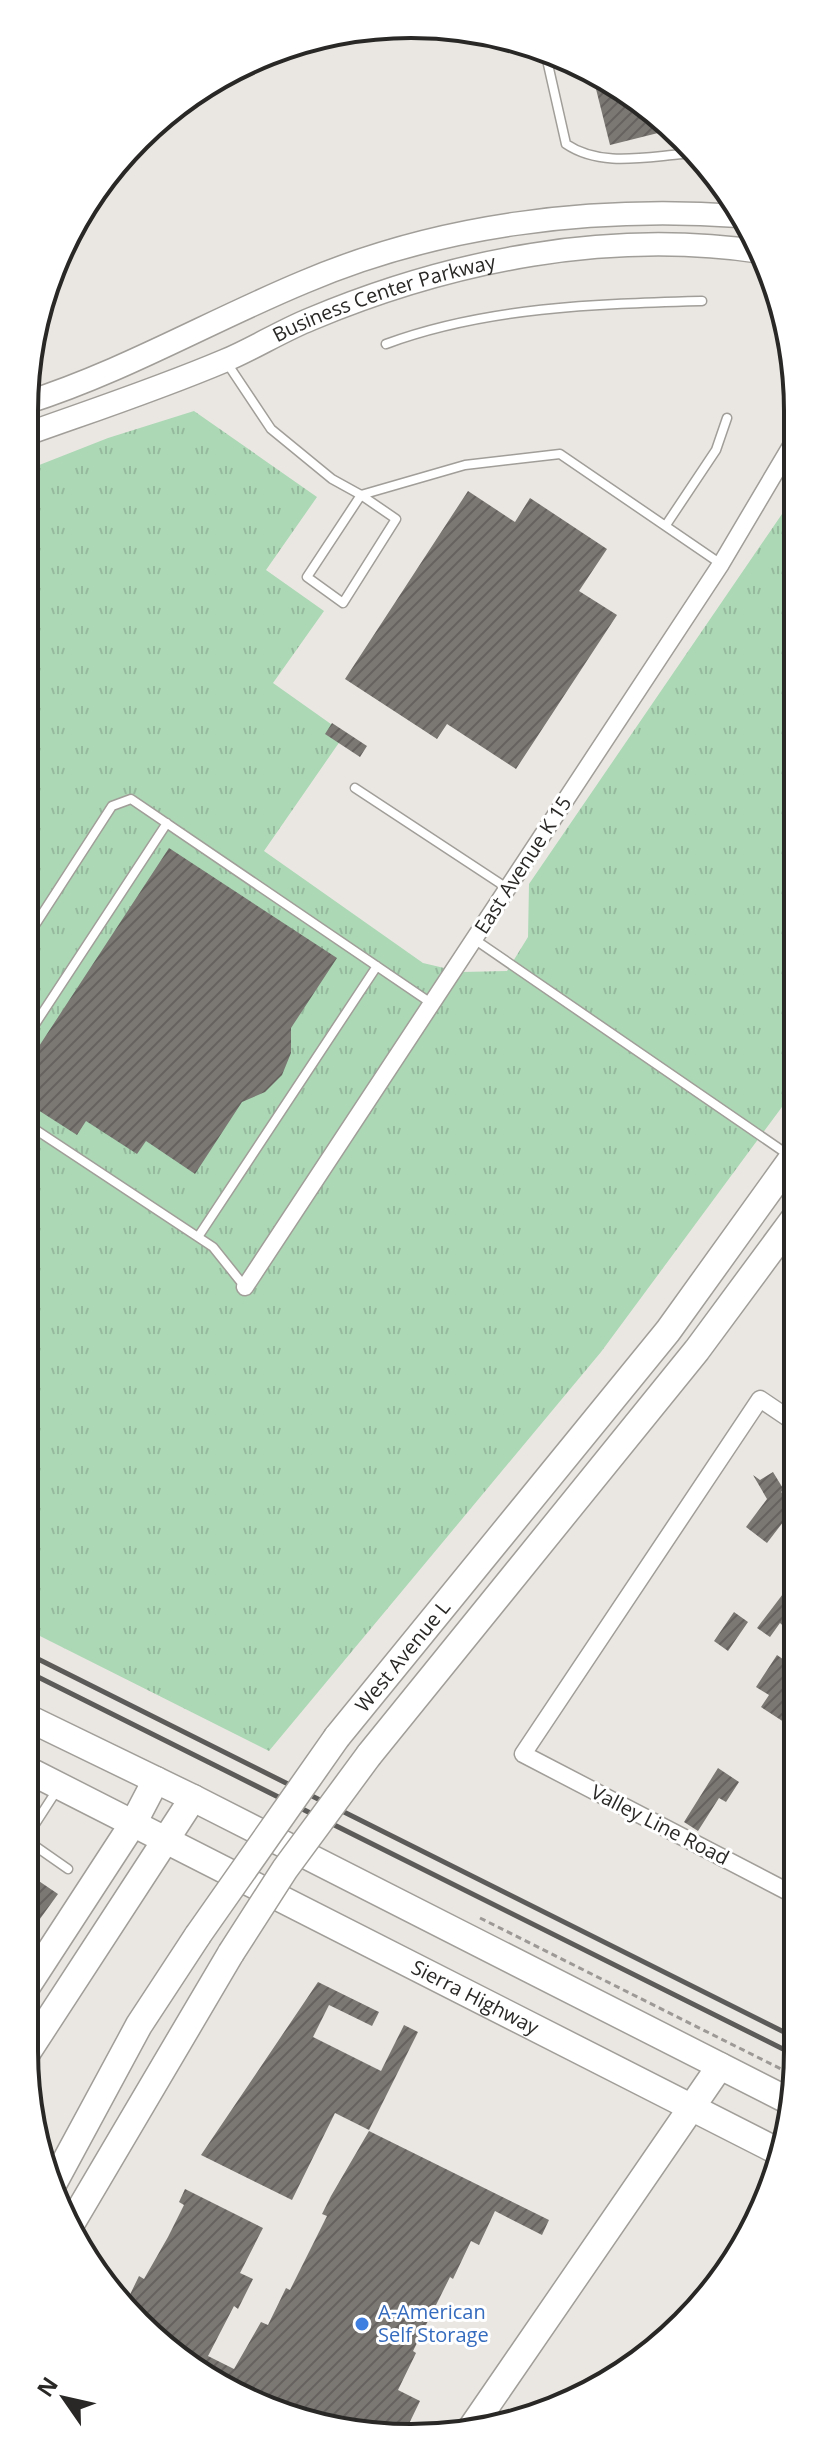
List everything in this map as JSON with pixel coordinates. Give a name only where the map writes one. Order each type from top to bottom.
[{"type":"main road","name":"Business Center Parkway","points":[[39,398],[126,366],[306,281],[402,249],[466,234],[584,216],[663,211],[728,215]]},
{"type":"main road","name":"Business Center Parkway","points":[[38,430],[225,361],[310,319],[395,288],[480,265],[615,244],[748,251]]},
{"type":"main road","name":"West Avenue L","points":[[58,2172],[141,2021],[337,1737],[668,1331],[784,1170]]},
{"type":"main road","name":"West Avenue L","points":[[76,2216],[117,2141],[285,1869],[369,1755],[697,1350],[784,1232]]},
{"type":"main road","points":[[38,1723],[193,1798],[781,2097]]},
{"type":"main road","points":[[38,1775],[134,1822]]},
{"type":"main road","points":[[38,1969],[134,1822],[156,1780]]},
{"type":"main road","points":[[38,2036],[193,1798]]},
{"type":"main road","name":"Sierra Highway","points":[[134,1822],[771,2148]]},
{"type":"main road","points":[[478,2418],[720,2066]]},
{"type":"main road","points":[[79,2221],[117,2141]]},
{"type":"street","name":"East Avenue K 15","points":[[245,1287],[721,564],[784,458]]},
{"type":"street","name":"Valley Line Road","points":[[784,1415],[760,1399],[523,1754],[784,1890]]},
{"type":"lane","points":[[548,64],[566,144],[583,156],[613,159],[681,154]]},
{"type":"lane","points":[[386,344],[413,334],[578,304],[702,301]]},
{"type":"lane","points":[[225,361],[271,429],[332,479],[361,495],[396,519],[343,603],[307,577],[361,495],[465,465],[560,454],[721,564]]},
{"type":"lane","points":[[666,525],[716,450],[727,418]]},
{"type":"lane","points":[[355,788],[508,888]]},
{"type":"lane","points":[[38,920],[112,806],[131,799],[432,1003]]},
{"type":"lane","points":[[38,1020],[167,823]]},
{"type":"lane","points":[[474,939],[784,1148]]},
{"type":"lane","points":[[198,1237],[377,966]]},
{"type":"lane","points":[[38,1131],[213,1247],[245,1287]]},
{"type":"lane","points":[[38,1819],[60,1786]]},
{"type":"lane","points":[[38,1849],[68,1869]]},
{"type":"green space","points":[[194,411],[317,497],[266,570],[324,611],[273,683],[345,734],[264,851],[423,963],[461,972],[507,971],[528,937],[529,884],[784,511],[784,1104],[601,1352],[269,1751],[38,1635],[38,466],[108,438]]},
{"type":"building","points":[[595,87],[659,133],[610,145]]},
{"type":"building","points":[[468,491],[515,522],[530,498],[607,549],[579,591],[617,615],[516,769],[447,724],[437,739],[345,679]]},
{"type":"building","points":[[332,723],[367,746],[360,757],[325,734]]},
{"type":"building","points":[[169,848],[337,958],[291,1028],[291,1053],[282,1075],[265,1092],[242,1102],[195,1174],[146,1141],[137,1154],[86,1121],[77,1135],[38,1110],[38,1048]]},
{"type":"building","points":[[773,1472],[784,1490],[781,1492],[784,1494],[784,1521],[767,1543],[746,1527],[767,1499],[753,1475],[760,1480]]},
{"type":"building","points":[[784,1593],[784,1627],[780,1623],[770,1637],[757,1628]]},
{"type":"building","points":[[734,1612],[748,1622],[728,1651],[714,1641]]},
{"type":"building","points":[[777,1655],[784,1660],[784,1722],[761,1707],[769,1695],[756,1687]]},
{"type":"building","points":[[718,1768],[739,1782],[726,1802],[719,1798],[698,1831],[684,1822]]},
{"type":"building","points":[[38,1880],[58,1894],[38,1922]]},
{"type":"building","points":[[318,1982],[379,2012],[372,2026],[329,2005],[313,2037],[381,2071],[404,2025],[418,2032],[369,2130],[335,2113],[292,2200],[201,2155]]},
{"type":"building","points":[[369,2131],[549,2220],[542,2235],[495,2211],[479,2245],[471,2241],[413,2351],[416,2353],[398,2390],[420,2401],[409,2424],[338,2417],[291,2404],[246,2386],[184,2347],[130,2295],[139,2276],[144,2279],[168,2237],[184,2205],[179,2202],[185,2189],[263,2228],[240,2273],[253,2279],[238,2309],[234,2306],[208,2356],[234,2369],[261,2322],[268,2325],[286,2288],[290,2290],[327,2216],[322,2214]]},
{"type":"railway","points":[[38,1659],[784,2032]]},
{"type":"railway","points":[[38,1677],[784,2050]]},
{"type":"place","name":"A-American Self Storage","points":[[362,2324]]}]
